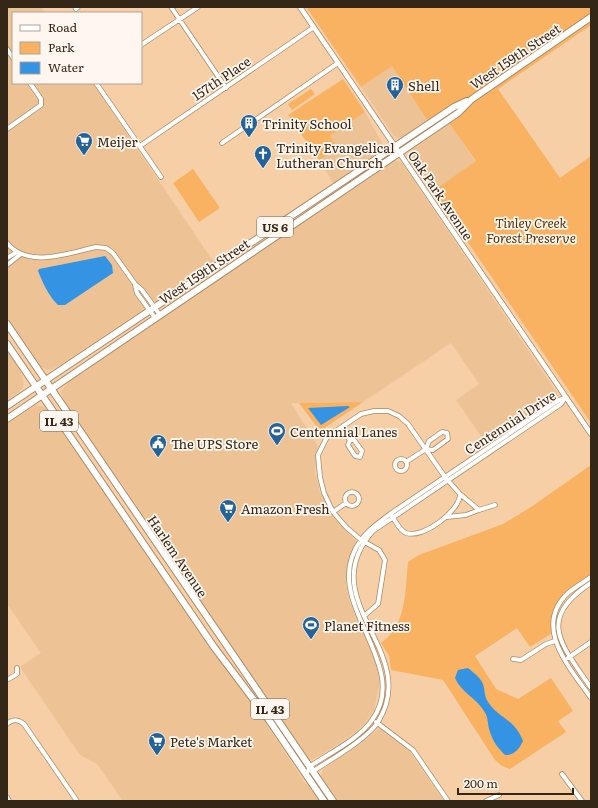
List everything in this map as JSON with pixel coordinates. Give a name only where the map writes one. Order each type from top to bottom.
[{"type":"main road","name":"West 159th Street","points":[[7,406],[152,308],[278,226],[397,149],[458,113],[472,99],[591,18]]},
{"type":"main road","name":"West 159th Street","points":[[7,419],[158,317],[397,149]]},
{"type":"main road","name":"Harlem Avenue","points":[[7,324],[332,801]]},
{"type":"main road","name":"Harlem Avenue","points":[[7,344],[41,396],[214,647],[269,720],[324,801]]},
{"type":"street","points":[[171,7],[226,88]]},
{"type":"street","points":[[142,45],[198,7]]},
{"type":"street","name":"Oak Park Avenue","points":[[300,7],[565,398],[591,434]]},
{"type":"street","name":"157th Place","points":[[140,146],[314,27]]},
{"type":"street","points":[[222,143],[338,63]]},
{"type":"street","points":[[7,128],[41,105],[41,99],[31,84]]},
{"type":"street","points":[[97,84],[161,177]]},
{"type":"street","points":[[7,243],[19,253],[36,258],[96,247],[106,248],[113,253],[135,284],[142,290],[158,317]]},
{"type":"street","points":[[7,258],[19,253]]},
{"type":"street","points":[[7,266],[19,253]]},
{"type":"street","name":"Centennial Drive","points":[[373,720],[383,695],[381,672],[349,587],[349,576],[354,553],[374,526],[392,516],[561,404],[565,398]]},
{"type":"street","points":[[364,616],[378,604],[385,560],[379,550],[362,541],[333,512],[324,493],[320,477],[318,455],[325,440],[361,414],[374,411],[388,411],[406,422],[447,479],[460,494],[479,510]]},
{"type":"street","points":[[341,428],[350,440]]},
{"type":"street","points":[[406,462],[426,449],[429,441],[442,432],[448,435],[448,439],[433,450],[426,449]]},
{"type":"street","points":[[392,516],[402,531],[411,533],[437,524],[447,517],[460,501],[460,494]]},
{"type":"street","points":[[333,512],[346,503]]},
{"type":"street","points":[[447,517],[466,515],[495,505]]},
{"type":"street","name":"Centennial Drive","points":[[362,541],[357,555],[353,580],[359,607],[387,669],[388,692],[378,723]]},
{"type":"street","points":[[591,577],[571,596],[562,608],[558,630],[561,642],[591,688]]},
{"type":"street","points":[[591,583],[568,594],[559,605],[553,627],[555,641],[565,660],[591,698]]},
{"type":"street","points":[[513,659],[521,660],[546,644],[555,641]]},
{"type":"street","points":[[565,660],[591,642]]},
{"type":"street","points":[[7,680],[17,674],[17,668]]},
{"type":"street","points":[[7,724],[14,720],[19,720],[24,724],[77,801]]},
{"type":"street","points":[[305,773],[311,769],[312,765],[357,734],[373,720],[413,750],[448,801]]},
{"type":"street","points":[[311,769],[315,770],[363,737],[378,723]]},
{"type":"street","points":[[562,774],[582,801]]},
{"type":"street","points":[[486,801],[499,795]]},
{"type":"street","points":[[7,797],[10,801]]},
{"type":"shaded area","points":[[7,7],[41,7],[44,12],[12,12],[12,84],[94,84],[215,264],[175,288],[59,366],[49,370],[41,367],[7,319]]},
{"type":"shaded area","points":[[392,66],[428,121],[402,138],[394,136],[361,87]]},
{"type":"shaded area","points":[[365,112],[384,147],[382,152],[334,184],[319,160],[337,148],[330,136]]},
{"type":"shaded area","points":[[448,122],[476,162],[433,191],[410,154],[410,151]]},
{"type":"shaded area","points":[[392,160],[402,163],[559,396],[487,445],[456,400],[479,384],[451,343],[363,402],[291,403],[318,446],[315,472],[320,492],[328,510],[339,524],[356,541],[352,550],[346,583],[349,600],[376,663],[380,682],[374,710],[365,723],[356,732],[323,754],[311,760],[308,759],[255,684],[121,482],[108,466],[67,406],[61,392],[68,382]]},
{"type":"shaded area","points":[[7,351],[20,370],[24,384],[22,389],[7,401]]},
{"type":"shaded area","points":[[36,405],[44,407],[50,414],[215,655],[256,708],[305,783],[310,786],[320,801],[123,801],[97,764],[80,755],[20,667],[41,653],[7,604],[7,424]]},
{"type":"shaded area","points":[[379,728],[410,752],[444,801],[335,801],[320,779],[323,769],[368,738]]},
{"type":"green space","name":"Tinley Creek Forest Preserve","points":[[306,7],[591,7],[591,25],[498,89],[560,178],[591,156],[591,423],[433,191],[476,161],[441,112],[428,121],[392,66],[361,87]]},
{"type":"green space","points":[[343,79],[365,112],[330,136],[338,148],[319,160],[288,115]]},
{"type":"green space","points":[[311,89],[315,94],[292,110],[288,104]]},
{"type":"green space","points":[[193,169],[220,208],[199,222],[173,183]]},
{"type":"green space","points":[[363,402],[320,431],[299,403]]},
{"type":"green space","points":[[591,465],[591,575],[568,592],[556,606],[551,623],[552,633],[530,647],[517,628],[475,656],[496,689],[518,699],[551,678],[573,711],[558,721],[566,732],[510,769],[502,766],[495,760],[443,680],[391,670],[389,656],[381,643],[390,636],[400,617],[405,596],[408,562],[419,555],[503,524],[531,507]]},
{"type":"water","points":[[105,256],[112,265],[113,273],[65,305],[58,305],[54,301],[46,289],[38,271],[39,269]]},
{"type":"water","points":[[350,407],[321,425],[308,408]]},
{"type":"water","points":[[468,668],[477,675],[482,682],[485,695],[492,708],[511,723],[519,733],[523,741],[514,753],[505,755],[494,742],[489,729],[487,716],[481,706],[461,687],[455,678],[458,670]]},
{"type":"place","name":"Shell","points":[[395,100]]},
{"type":"place","name":"Trinity School","points":[[249,138]]},
{"type":"place","name":"Meijer","points":[[84,156]]},
{"type":"place","name":"Trinity Evangelical Lutheran Church","points":[[263,169]]},
{"type":"place","name":"Centennial Lanes","points":[[277,446]]},
{"type":"place","name":"The UPS Store","points":[[158,458]]},
{"type":"place","name":"Amazon Fresh","points":[[228,523]]},
{"type":"place","name":"Planet Fitness","points":[[311,640]]},
{"type":"place","name":"Pete's Market","points":[[157,756]]}]
